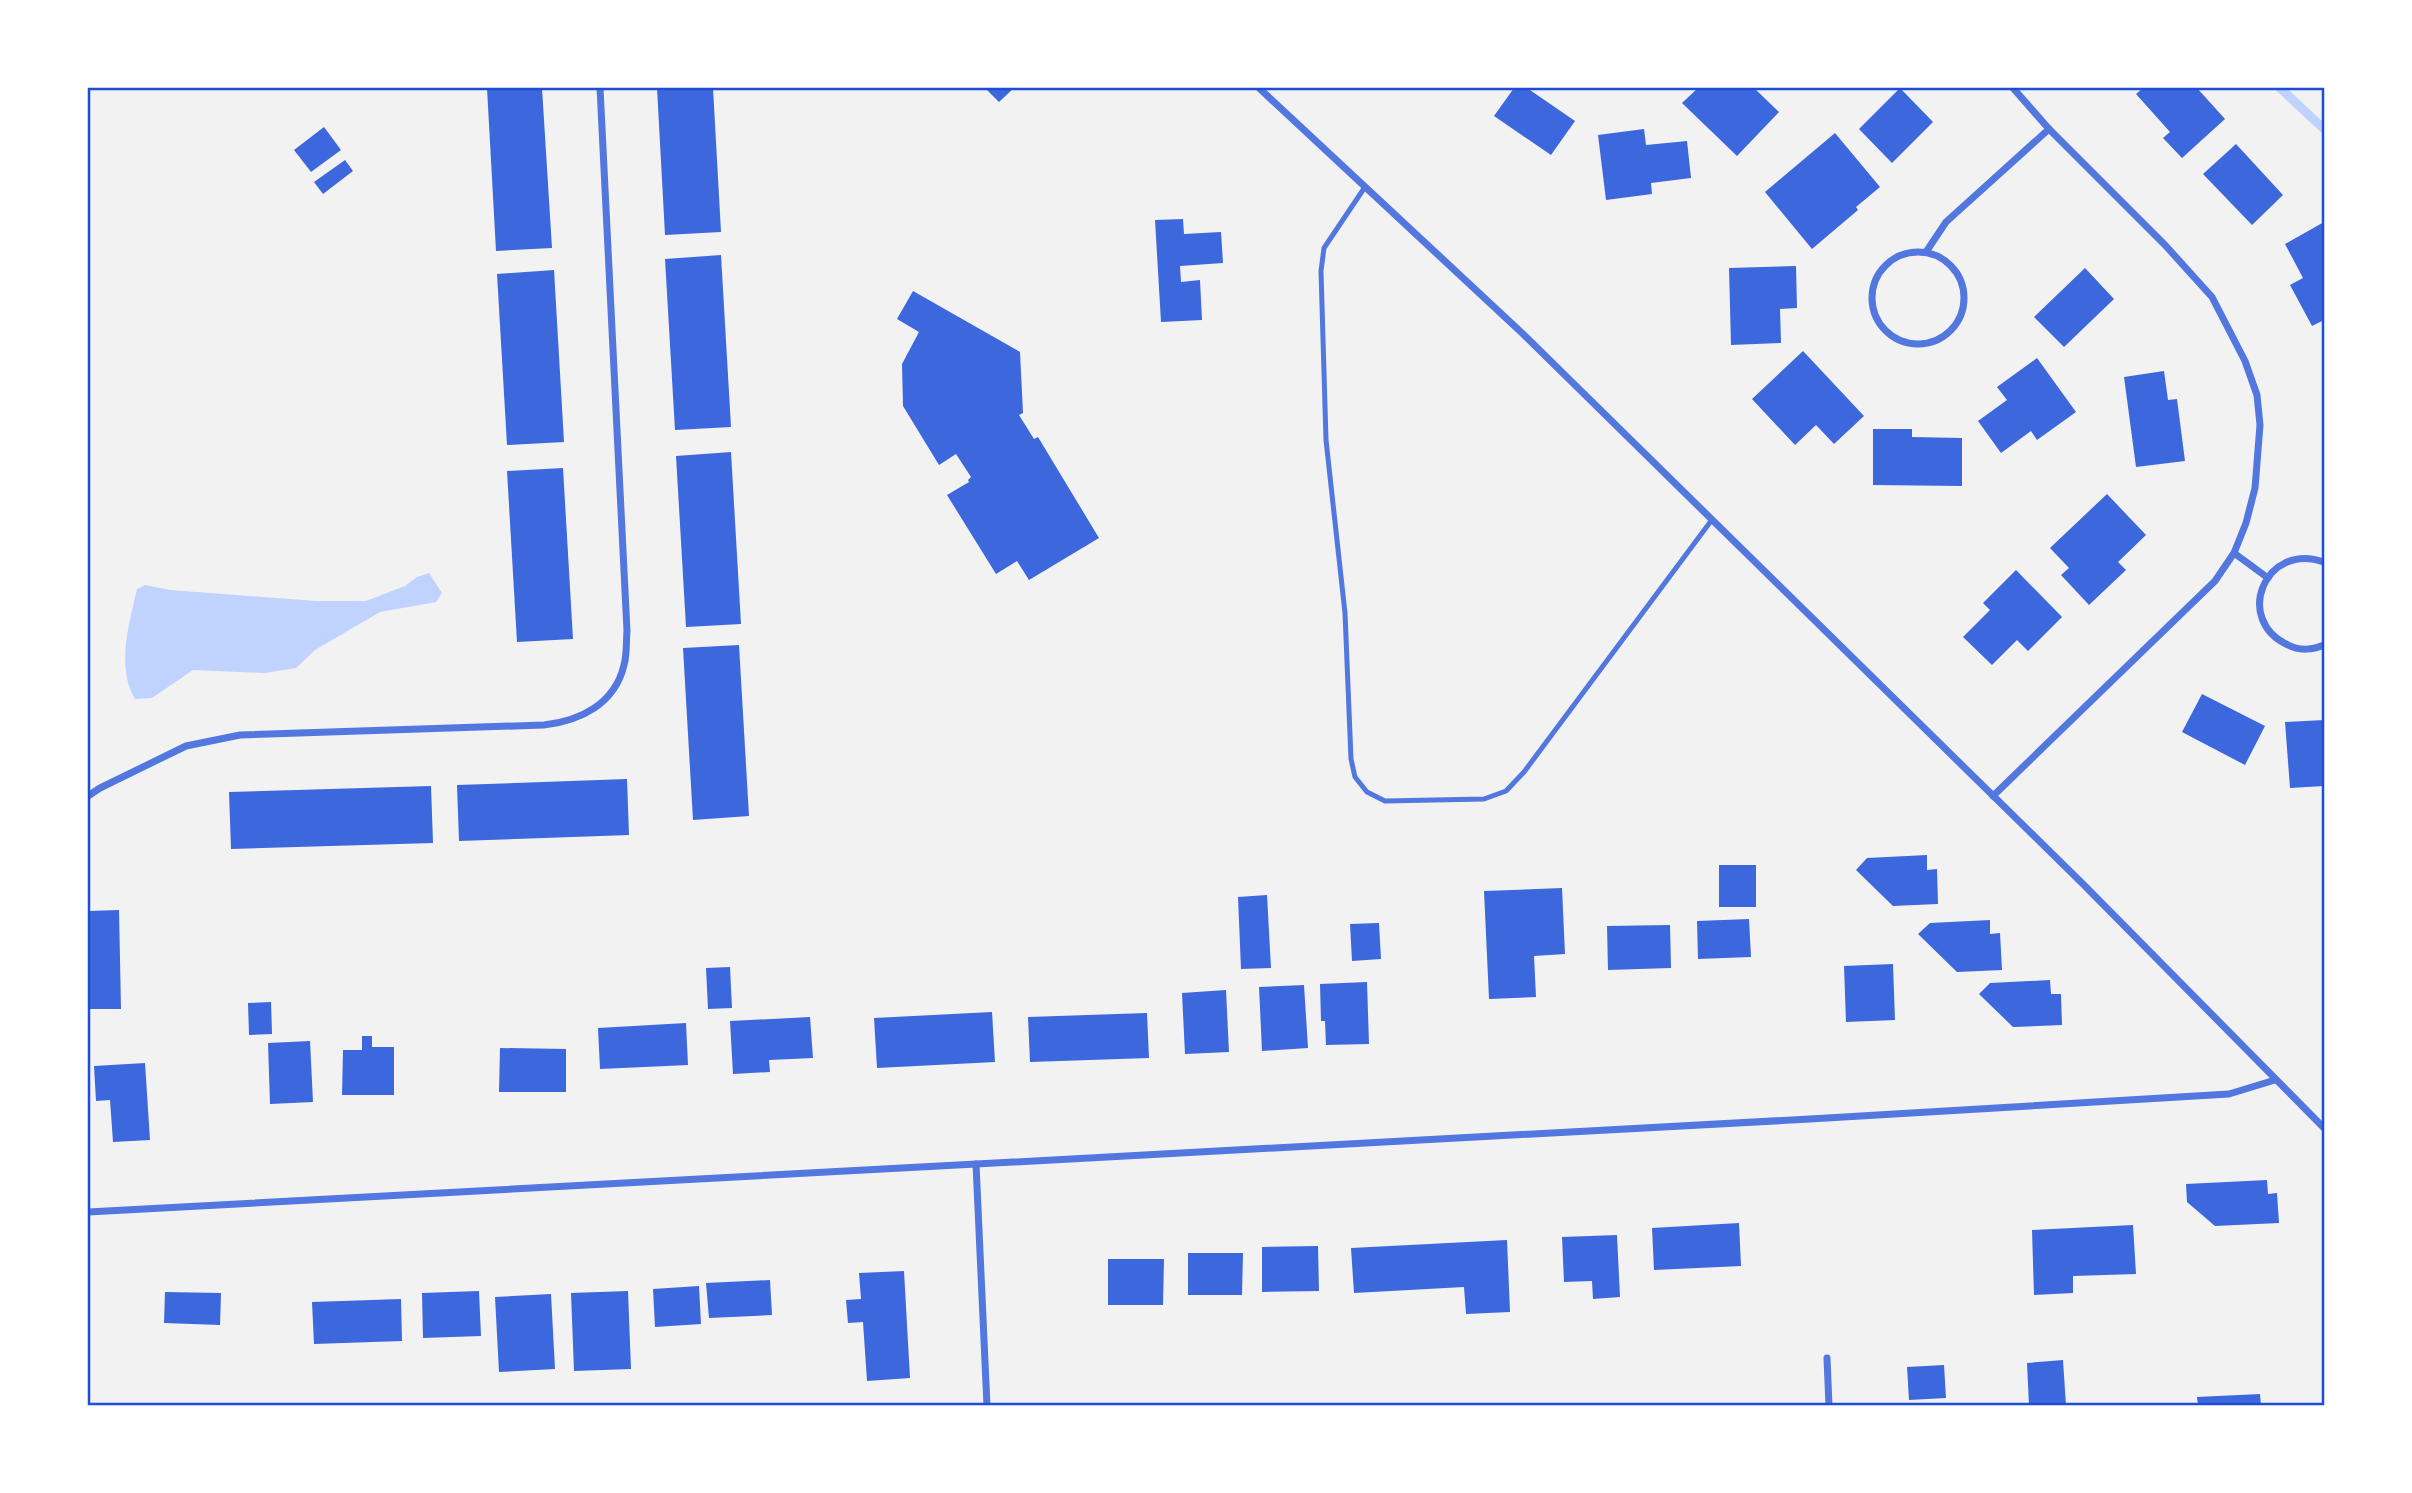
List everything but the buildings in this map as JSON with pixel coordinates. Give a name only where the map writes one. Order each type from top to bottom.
[{"type":"street","points":[[88,796],[186,746],[212,739],[240,735],[544,725],[569,722],[590,712],[610,694],[624,666],[627,632],[600,88]]},
{"type":"street","points":[[1259,88],[1522,333],[1993,796],[2325,1128]]},
{"type":"street","points":[[1993,796],[2216,581],[2234,553],[2246,523],[2255,488],[2260,425],[2257,395],[2245,361],[2212,297],[2165,245],[2049,129],[2013,88]]},
{"type":"street","points":[[1926,252],[1946,222],[2049,129]]},
{"type":"street","points":[[1910,252],[1926,252],[1941,257],[1953,267],[1962,281],[1965,297],[1963,312],[1957,325],[1947,336],[1934,343],[1904,343],[1886,331],[1874,313],[1874,282],[1882,268],[1894,258],[1910,252]]},
{"type":"street","points":[[2234,553],[2268,578]]},
{"type":"street","points":[[2325,562],[2313,558],[2297,558],[2282,563],[2262,587],[2259,602],[2261,617],[2278,640],[2291,647],[2305,649],[2325,645]]},
{"type":"street","points":[[88,787],[100,788]]},
{"type":"street","points":[[88,1212],[2229,1094],[2276,1080]]},
{"type":"street","points":[[975,1164],[988,1405]]},
{"type":"street","points":[[1827,1358],[1829,1405]]},
{"type":"lane","points":[[1365,187],[1324,248],[1321,271],[1326,440],[1345,613],[1351,759],[1354,777],[1367,792],[1385,801],[1483,799],[1506,791],[1524,772],[1711,521]]},
{"type":"water","points":[[429,573],[442,593],[436,602],[380,612],[315,650],[296,668],[265,673],[193,670],[152,698],[135,699],[129,687],[125,659],[128,631],[137,589],[145,585],[170,590],[316,601],[366,601],[405,586],[417,577]]},
{"type":"waterway","points":[[2280,88],[2324,129]]}]
